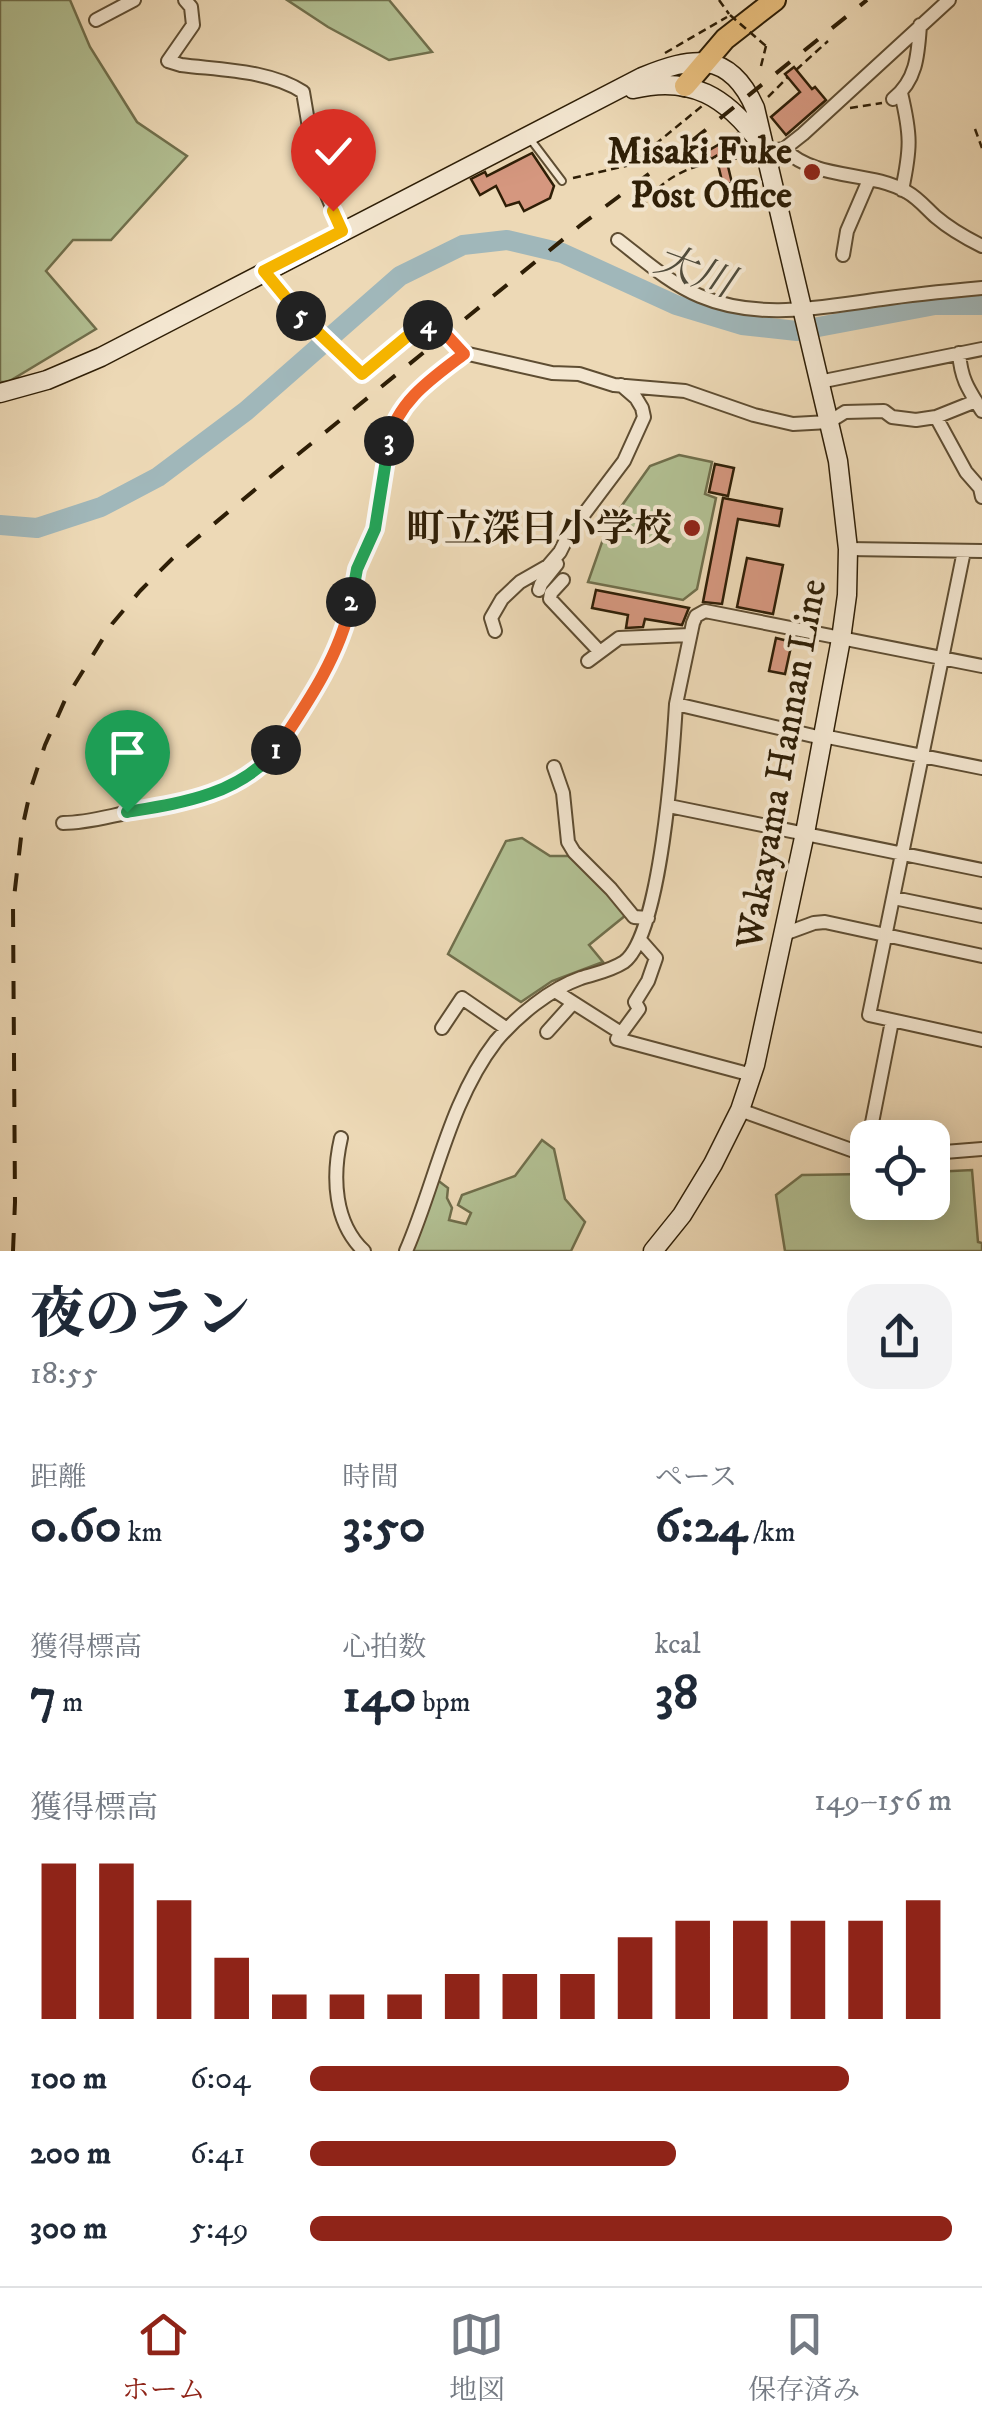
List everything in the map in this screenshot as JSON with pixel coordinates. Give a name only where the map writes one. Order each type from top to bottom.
[{"type":"main road","points":[[606,96],[666,83],[684,86],[724,39],[765,3]]},
{"type":"main road","points":[[0,392],[47,380],[101,356],[642,77],[673,64],[706,62]]},
{"type":"main road","name":"Wakayama Hannan Line","points":[[706,62],[728,72],[751,99],[760,152]]},
{"type":"main road","name":"Wakayama Hannan Line","points":[[653,1251],[682,1215],[713,1164],[740,1110],[752,1075],[805,834],[841,639],[848,549],[829,422],[771,172],[746,123],[703,91],[684,86]]},
{"type":"street","points":[[96,20],[134,0]]},
{"type":"street","points":[[186,0],[193,24],[168,60],[263,77],[303,92],[316,169],[342,231]]},
{"type":"street","points":[[760,152],[784,149],[949,0]]},
{"type":"street","points":[[902,190],[910,152],[909,128],[897,96],[917,64],[920,26]]},
{"type":"street","points":[[784,149],[805,164],[908,192],[939,220],[982,246]]},
{"type":"street","points":[[843,255],[847,231],[869,180]]},
{"type":"street","points":[[618,240],[669,280],[700,296],[764,310],[802,312],[982,288]]},
{"type":"street","points":[[264,271],[310,328],[362,374],[427,324],[440,328],[464,354],[621,385],[685,391],[793,424],[829,422],[844,412],[884,411],[892,417],[916,420],[979,406],[960,374],[959,353]]},
{"type":"street","points":[[819,382],[982,349]]},
{"type":"street","points":[[63,823],[82,823],[189,802],[248,777],[273,754],[317,685],[346,624],[357,569],[375,529],[390,434],[405,404],[464,354]]},
{"type":"street","points":[[964,382],[982,380]]},
{"type":"street","points":[[495,631],[491,618],[502,599],[520,582],[548,566],[624,461],[644,417],[642,408],[621,385]]},
{"type":"street","points":[[936,417],[982,497]]},
{"type":"street","points":[[539,590],[560,558],[566,539]]},
{"type":"street","points":[[848,549],[982,551]]},
{"type":"street","points":[[964,551],[869,1015],[982,1040]]},
{"type":"street","points":[[564,580],[550,598],[600,652]]},
{"type":"street","points":[[406,1251],[454,1118],[473,1077],[508,1028],[579,978],[607,972],[628,959],[641,942],[669,806],[676,704],[696,616],[705,610],[982,666]]},
{"type":"street","points":[[588,661],[619,638],[690,635]]},
{"type":"street","points":[[676,704],[982,768]]},
{"type":"street","points":[[554,767],[562,793],[568,842],[574,852],[612,889],[634,918],[648,918]]},
{"type":"street","points":[[669,806],[982,870]]},
{"type":"street","points":[[894,898],[982,916]]},
{"type":"street","points":[[784,934],[825,922],[982,956]]},
{"type":"street","points":[[641,942],[656,958],[648,982],[635,1002],[638,1009],[617,1038],[752,1075]]},
{"type":"street","points":[[555,992],[622,1033]]},
{"type":"street","points":[[442,1028],[462,998],[508,1028]]},
{"type":"street","points":[[547,1032],[573,1003]]},
{"type":"street","points":[[873,1120],[892,1021]]},
{"type":"street","points":[[740,1110],[850,1143]]},
{"type":"street","points":[[341,1138],[334,1165],[340,1214],[353,1241],[364,1251]]},
{"type":"street","points":[[950,1152],[982,1150]]},
{"type":"lane","points":[[527,135],[562,181]]},
{"type":"path","points":[[719,0],[730,15],[766,46],[760,66]]},
{"type":"path","points":[[662,56],[730,15]]},
{"type":"path","points":[[796,70],[828,41]]},
{"type":"path","points":[[762,103],[788,77]]},
{"type":"path","points":[[831,109],[862,108],[897,96]]},
{"type":"path","points":[[562,181],[630,166],[705,104]]},
{"type":"path","points":[[975,129],[982,148]]},
{"type":"path","points":[[642,209],[660,187],[689,168],[760,152]]},
{"type":"green space","points":[[0,0],[70,0],[90,47],[137,122],[187,156],[111,240],[73,240],[46,271],[96,329],[8,382],[0,382]]},
{"type":"green space","points":[[287,0],[389,0],[432,52],[389,60]]},
{"type":"green space","points":[[679,455],[712,462],[705,494],[716,498],[697,589],[683,600],[588,582],[608,525],[650,466]]},
{"type":"green space","points":[[522,838],[550,856],[571,856],[626,915],[589,945],[603,962],[552,981],[521,1002],[448,954],[506,841]]},
{"type":"green space","points":[[542,1140],[554,1149],[565,1199],[585,1222],[571,1251],[410,1251],[436,1179],[448,1188],[452,1208],[449,1220],[466,1224],[471,1213],[458,1205],[462,1195],[515,1176]]},
{"type":"green space","points":[[972,1170],[982,1251],[785,1251],[776,1195],[802,1175],[850,1174],[850,1220],[950,1220],[950,1171]]},
{"type":"building","points":[[794,67],[826,100],[786,135],[771,117],[800,92],[785,74]]},
{"type":"building","points":[[737,134],[745,146],[726,158],[732,183],[723,185],[716,156],[711,159],[706,152]]},
{"type":"building","points":[[532,153],[554,186],[550,198],[524,211],[519,202],[506,206],[496,186],[480,195],[471,179],[485,172],[487,176]]},
{"type":"building","points":[[715,464],[734,468],[728,496],[709,492]]},
{"type":"building","points":[[723,498],[782,509],[779,526],[738,519],[722,604],[703,602]]},
{"type":"building","points":[[747,558],[783,565],[773,614],[737,607]]},
{"type":"building","points":[[596,590],[689,608],[682,625],[645,619],[643,627],[626,628],[628,615],[592,608]]},
{"type":"building","points":[[776,638],[792,642],[785,674],[769,671]]},
{"type":"waterway","name":"大川","points":[[0,525],[37,528],[101,507],[158,477],[246,411],[400,276],[463,245],[507,240],[562,253],[676,305],[742,325],[797,331],[935,305],[982,305]]},
{"type":"railway","points":[[13,1251],[13,906],[22,829],[45,745],[65,700],[112,624],[173,558],[275,473],[867,0]]},
{"type":"place","name":"Misaki Fuke Post Office","points":[[812,172]]},
{"type":"place","name":"町立深日小学校","points":[[692,528]]},
{"type":"route","points":[[127,812],[189,802],[218,792],[248,777],[273,754],[303,710],[346,624],[357,569],[375,529],[390,434],[405,404],[464,354],[440,328],[427,324],[362,374],[310,328],[264,271],[342,231],[333,211]]}]
